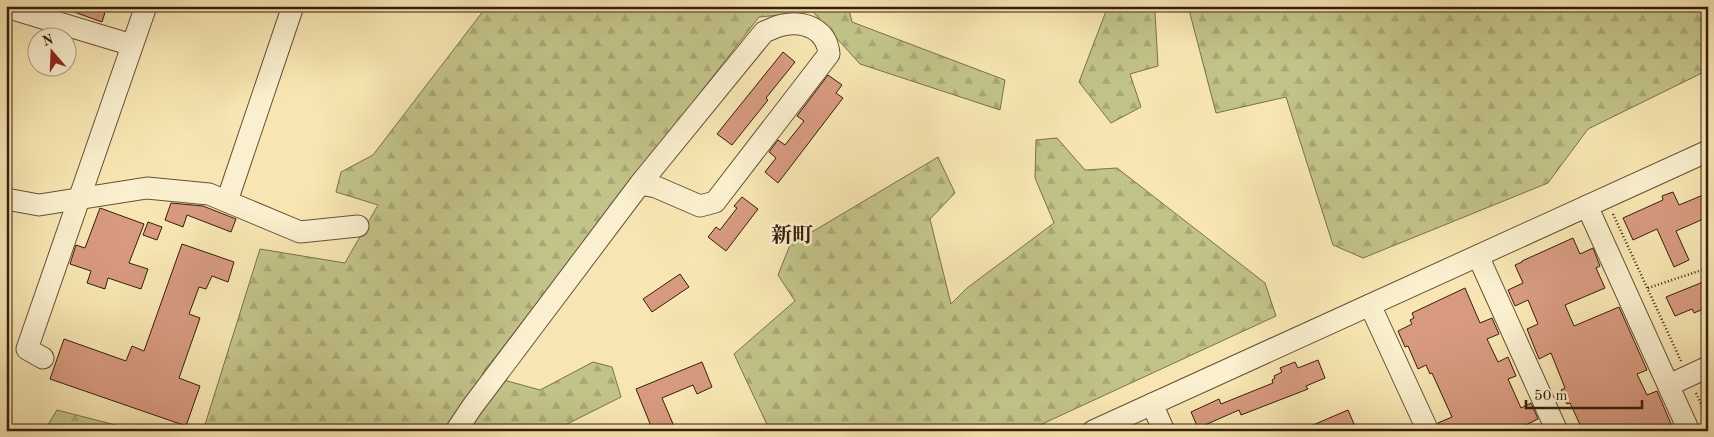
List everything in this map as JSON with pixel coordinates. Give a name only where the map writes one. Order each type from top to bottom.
[{"type":"street","points":[[44,358],[27,349],[146,6]]},
{"type":"street","points":[[227,201],[293,6]]},
{"type":"street","points":[[6,7],[132,45]]},
{"type":"street","points":[[456,431],[472,407],[640,184],[764,32],[782,25],[803,24],[822,35],[828,44],[829,54],[715,202],[700,206],[656,187],[640,184]]},
{"type":"street","points":[[1093,431],[1708,151]]},
{"type":"street","points":[[6,198],[39,205],[147,188],[209,194],[300,232],[358,226]]},
{"type":"street","points":[[1587,206],[1689,431]]},
{"type":"street","points":[[1478,256],[1557,431]]},
{"type":"street","points":[[1370,305],[1428,431]]},
{"type":"street","points":[[1668,385],[1708,367]]},
{"type":"street","points":[[1152,404],[1164,431]]},
{"type":"path","points":[[1613,214],[1708,419]]},
{"type":"path","points":[[1648,288],[1708,268]]},
{"type":"green space","points":[[487,6],[848,6],[852,22],[1005,80],[1000,110],[860,64],[813,12],[759,17],[482,374],[540,390],[593,362],[612,367],[621,397],[553,431],[203,431],[260,249],[345,263],[378,205],[336,192],[341,172],[373,155]]},
{"type":"green space","points":[[1108,6],[1168,6],[1155,12],[1158,66],[1130,74],[1141,107],[1111,123],[1079,82]]},
{"type":"green space","points":[[1188,6],[1708,6],[1708,70],[1588,129],[1548,183],[1363,258],[1333,245],[1286,97],[1216,113]]},
{"type":"green space","points":[[1057,138],[1085,170],[1117,168],[1265,283],[1276,316],[1027,431],[770,431],[734,354],[795,301],[778,275],[790,245],[938,157],[955,193],[930,219],[951,304],[967,288],[1054,223],[1035,178],[1036,140]]},
{"type":"green space","points":[[57,410],[139,431],[44,431]]},
{"type":"building","points":[[63,6],[107,6],[102,22],[63,8]]},
{"type":"building","points":[[783,52],[795,62],[732,145],[717,134]]},
{"type":"building","points":[[828,75],[842,85],[836,93],[843,98],[778,183],[765,172],[776,158],[769,152],[778,140],[785,145],[804,121],[797,116]]},
{"type":"building","points":[[1673,192],[1679,205],[1708,193],[1708,217],[1676,231],[1689,260],[1674,267],[1657,229],[1633,240],[1623,218],[1663,200],[1662,196]]},
{"type":"building","points":[[742,197],[758,209],[726,251],[708,237],[716,227],[720,230],[737,208],[734,206]]},
{"type":"building","points":[[171,203],[203,206],[236,219],[231,232],[187,215],[183,227],[165,220]]},
{"type":"building","points":[[100,208],[144,224],[129,263],[148,269],[141,289],[108,278],[105,289],[87,283],[91,271],[70,264],[76,245],[85,248]]},
{"type":"building","points":[[148,222],[162,227],[157,240],[143,235]]},
{"type":"building","points":[[1573,238],[1580,254],[1593,248],[1600,266],[1596,268],[1605,288],[1565,305],[1574,326],[1619,307],[1647,370],[1637,374],[1647,395],[1657,391],[1674,431],[1583,431],[1570,403],[1567,404],[1561,390],[1565,388],[1551,353],[1539,359],[1527,329],[1538,324],[1528,300],[1515,306],[1508,290],[1523,283],[1515,265]]},
{"type":"building","points":[[182,244],[234,262],[228,282],[212,276],[206,289],[199,287],[189,314],[200,318],[179,378],[200,386],[186,426],[50,379],[64,339],[126,361],[132,346],[144,351]]},
{"type":"building","points":[[680,274],[689,287],[652,312],[643,299]]},
{"type":"building","points":[[1708,280],[1708,307],[1694,313],[1692,309],[1675,316],[1666,297]]},
{"type":"building","points":[[1465,288],[1480,323],[1492,318],[1499,334],[1487,339],[1498,362],[1508,357],[1516,376],[1508,379],[1521,408],[1531,403],[1538,419],[1513,431],[1440,431],[1438,423],[1452,417],[1432,373],[1430,374],[1426,365],[1418,369],[1408,346],[1405,347],[1398,331],[1412,324],[1410,320],[1414,318],[1412,313]]},
{"type":"building","points":[[1318,360],[1325,378],[1306,386],[1308,389],[1241,415],[1239,410],[1198,428],[1191,412],[1219,399],[1221,404],[1273,383],[1274,376],[1282,372],[1280,368],[1295,362],[1298,368]]},
{"type":"building","points":[[702,362],[712,387],[697,394],[693,385],[662,398],[676,431],[653,431],[636,389]]},
{"type":"building","points":[[1348,410],[1357,431],[1299,431]]},
{"type":"district","name":"新町","points":[[792,235]]}]
